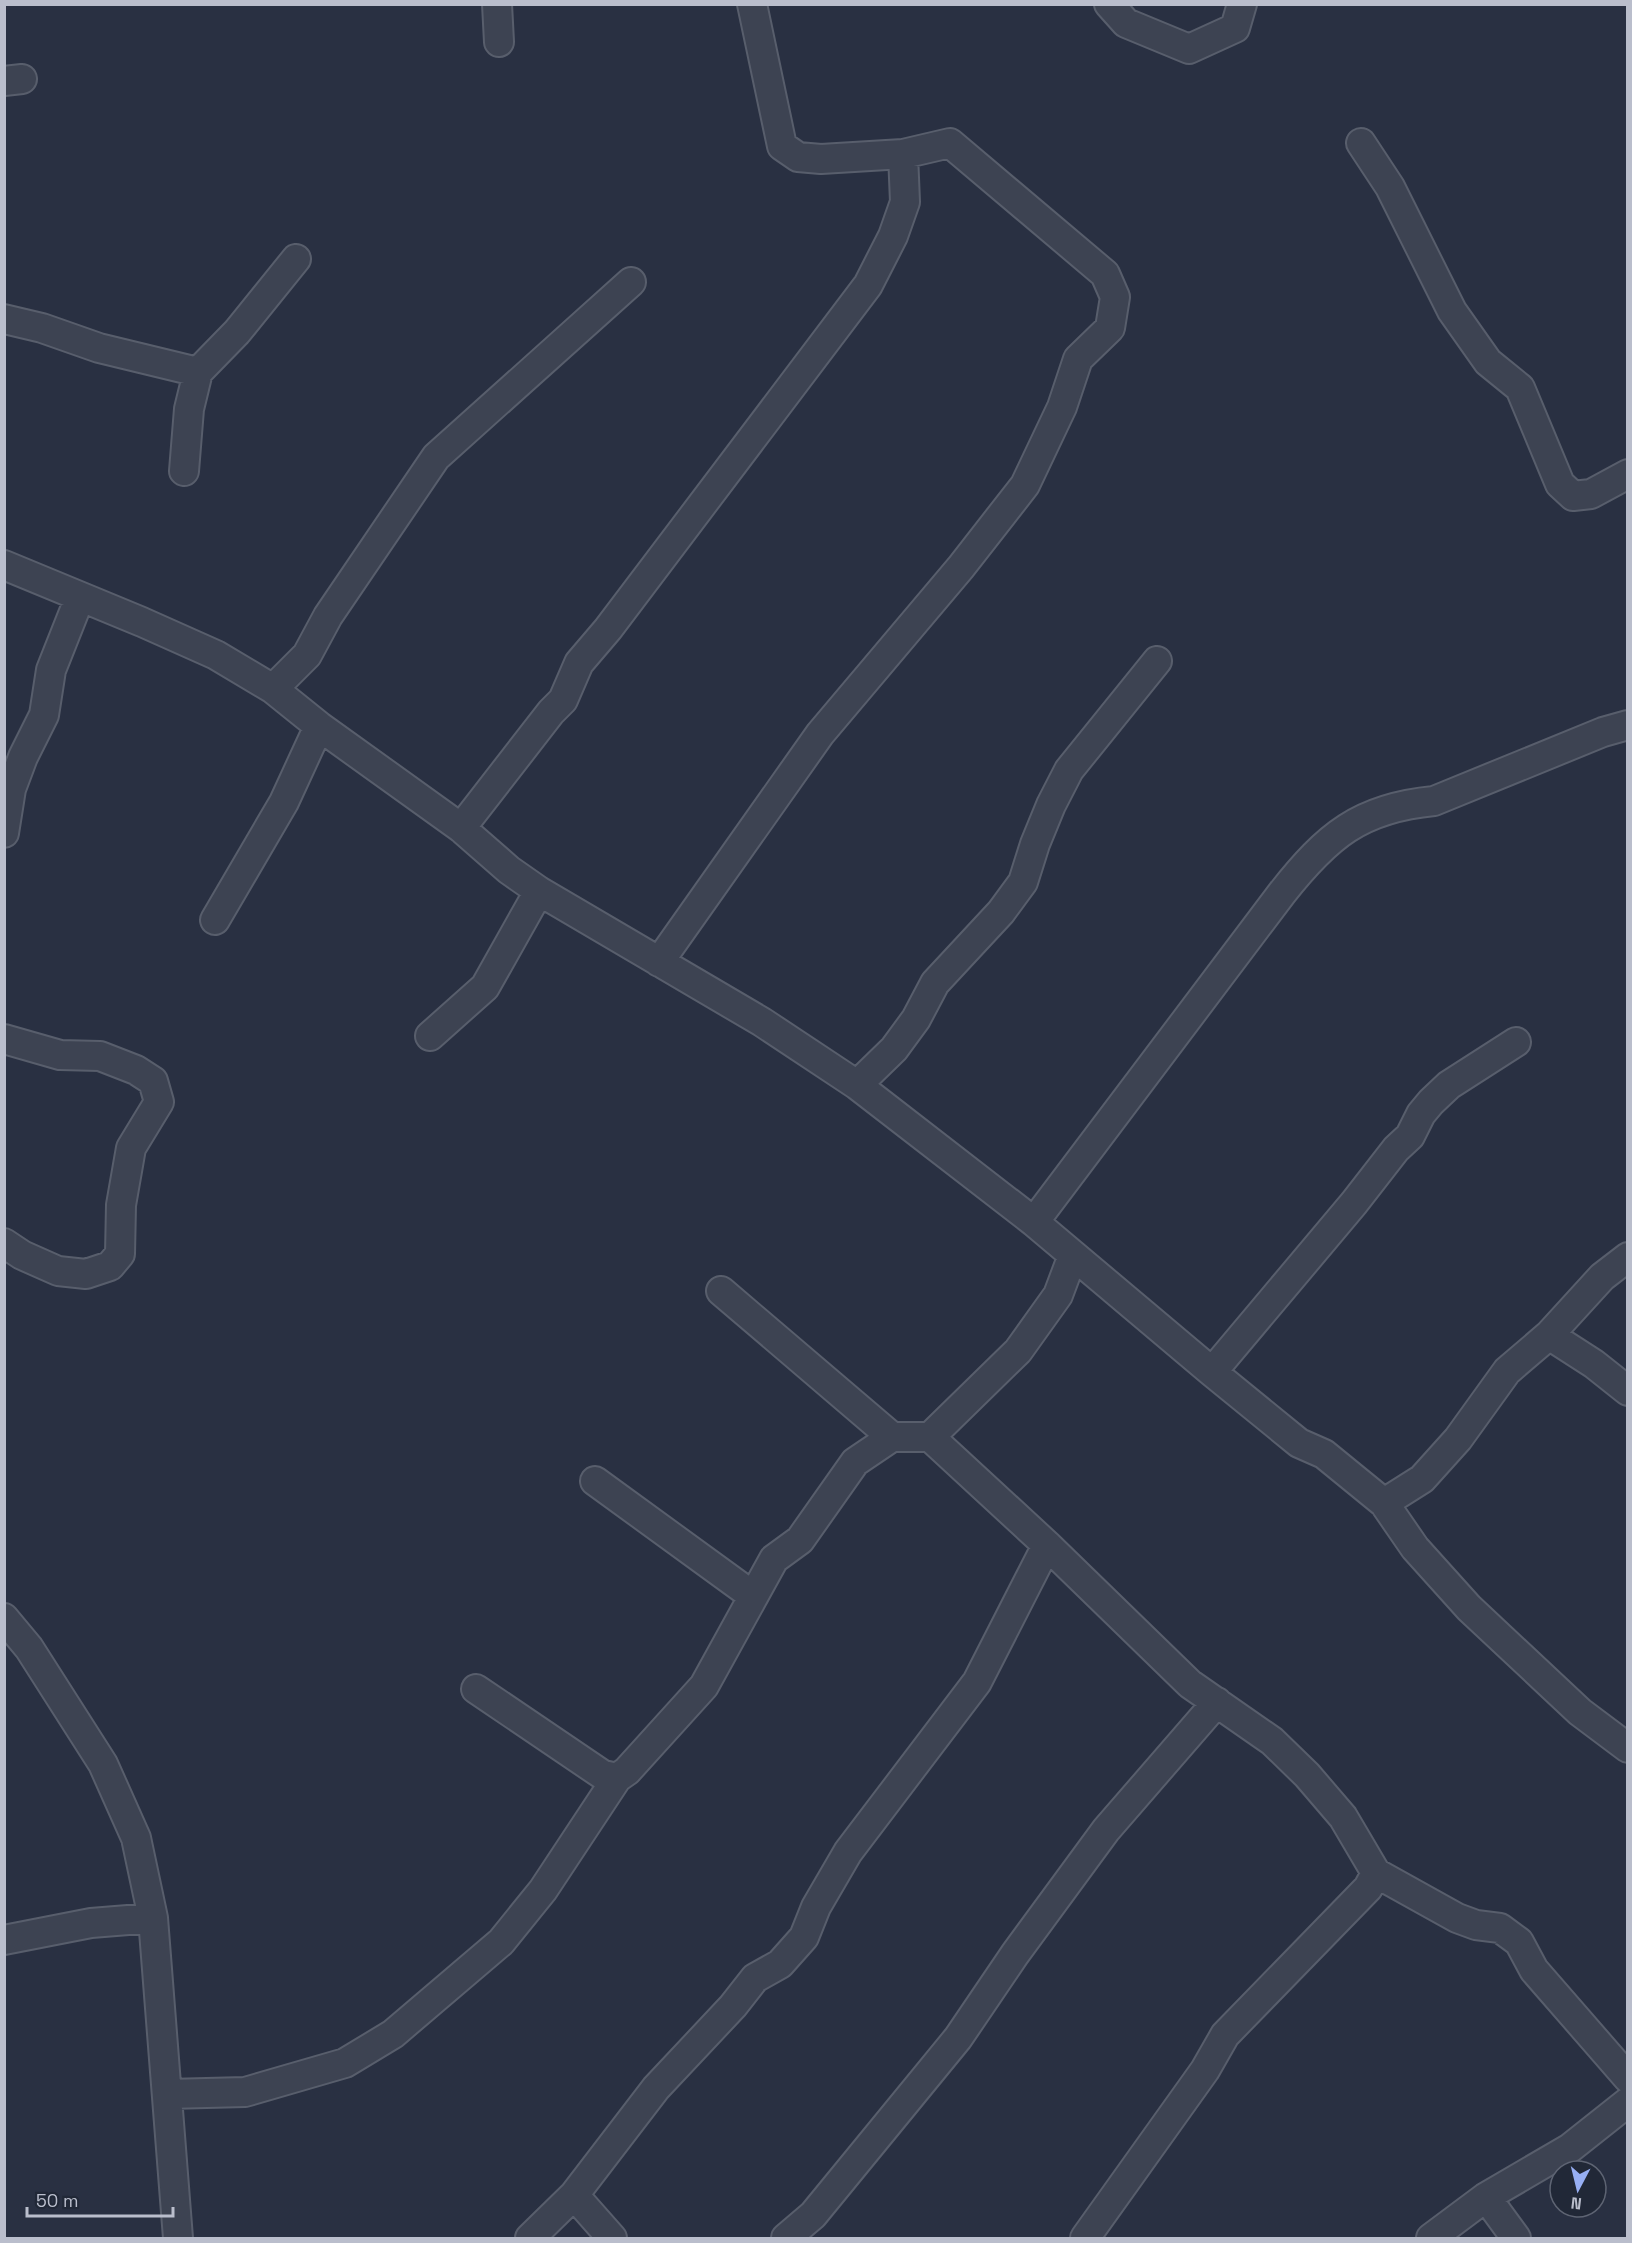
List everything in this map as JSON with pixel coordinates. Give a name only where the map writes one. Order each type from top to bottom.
[{"type":"street","points":[[497,4],[499,42]]},
{"type":"street","points":[[659,962],[820,734],[961,567],[1025,485],[1062,407],[1078,359],[1110,328],[1115,297],[1105,274],[950,143],[903,154],[821,159],[798,157],[782,146],[752,4]]},
{"type":"street","points":[[1109,4],[1126,23],[1189,49],[1235,28],[1242,4]]},
{"type":"street","points":[[1361,143],[1390,187],[1452,311],[1488,362],[1520,388],[1560,484],[1573,496],[1591,494],[1628,474]]},
{"type":"street","points":[[461,828],[551,711],[563,700],[579,663],[608,629],[868,285],[893,236],[905,202],[903,154]]},
{"type":"street","points":[[184,471],[189,409],[198,372],[237,332],[296,258]]},
{"type":"street","points":[[273,689],[307,655],[328,616],[436,457],[631,282]]},
{"type":"street","points":[[4,319],[42,328],[99,348],[198,372]]},
{"type":"street","points":[[4,565],[216,655],[273,689],[319,726],[461,828],[508,870],[539,891],[762,1022],[857,1085],[1034,1222],[1299,1443],[1324,1454],[1384,1503],[1415,1548],[1469,1608],[1580,1712],[1628,1748]]},
{"type":"street","points":[[4,833],[11,789],[23,757],[44,715],[51,670],[80,597]]},
{"type":"street","points":[[857,1085],[894,1049],[916,1019],[935,983],[1001,912],[1023,882],[1035,844],[1069,770],[1157,661]]},
{"type":"street","points":[[1034,1222],[1282,893],[1307,861],[1333,836],[1374,813],[1406,804],[1434,801],[1603,732],[1628,725]]},
{"type":"street","points":[[215,920],[284,802],[319,726]]},
{"type":"street","points":[[430,1036],[485,987],[539,891]]},
{"type":"street","points":[[4,1039],[60,1055],[100,1056],[136,1070],[153,1081],[159,1102],[131,1148],[121,1204],[120,1254],[110,1266],[86,1274],[58,1271],[22,1256],[4,1243]]},
{"type":"street","points":[[1212,1372],[1354,1203],[1396,1149],[1410,1136],[1421,1114],[1431,1102],[1449,1085],[1516,1042]]},
{"type":"street","points":[[930,1437],[1018,1352],[1058,1295],[1073,1255]]},
{"type":"street","points":[[1384,1503],[1422,1479],[1458,1439],[1507,1371],[1549,1335],[1602,1277],[1628,1257]]},
{"type":"street","points":[[721,1291],[891,1437]]},
{"type":"street","points":[[1549,1335],[1594,1364],[1628,1391]]},
{"type":"street","points":[[168,2094],[245,2092],[345,2063],[393,2034],[501,1942],[543,1890],[617,1778],[627,1771],[704,1686],[774,1559],[800,1540],[855,1462],[891,1437],[930,1437],[1047,1545],[1190,1684],[1272,1741],[1307,1775],[1343,1817],[1376,1873],[1458,1918],[1476,1925],[1500,1928],[1520,1942],[1534,1971],[1628,2078]]},
{"type":"street","points":[[595,1481],[753,1596]]},
{"type":"street","points":[[530,2238],[574,2195],[656,2088],[733,2006],[755,1978],[780,1964],[804,1937],[816,1907],[848,1852],[977,1682],[1047,1545]]},
{"type":"street","points":[[4,1618],[29,1648],[102,1764],[136,1838],[153,1918],[178,2238]]},
{"type":"street","points":[[476,1689],[603,1776],[617,1778]]},
{"type":"street","points":[[786,2238],[813,2215],[958,2038],[1015,1954],[1106,1830],[1217,1702]]},
{"type":"street","points":[[1085,2238],[1205,2070],[1225,2035],[1368,1888],[1376,1873]]},
{"type":"street","points":[[4,1941],[92,1923],[153,1918]]},
{"type":"street","points":[[1431,2238],[1486,2197],[1570,2148],[1628,2102]]},
{"type":"street","points":[[574,2195],[612,2238]]},
{"type":"street","points":[[1486,2197],[1516,2238]]}]
